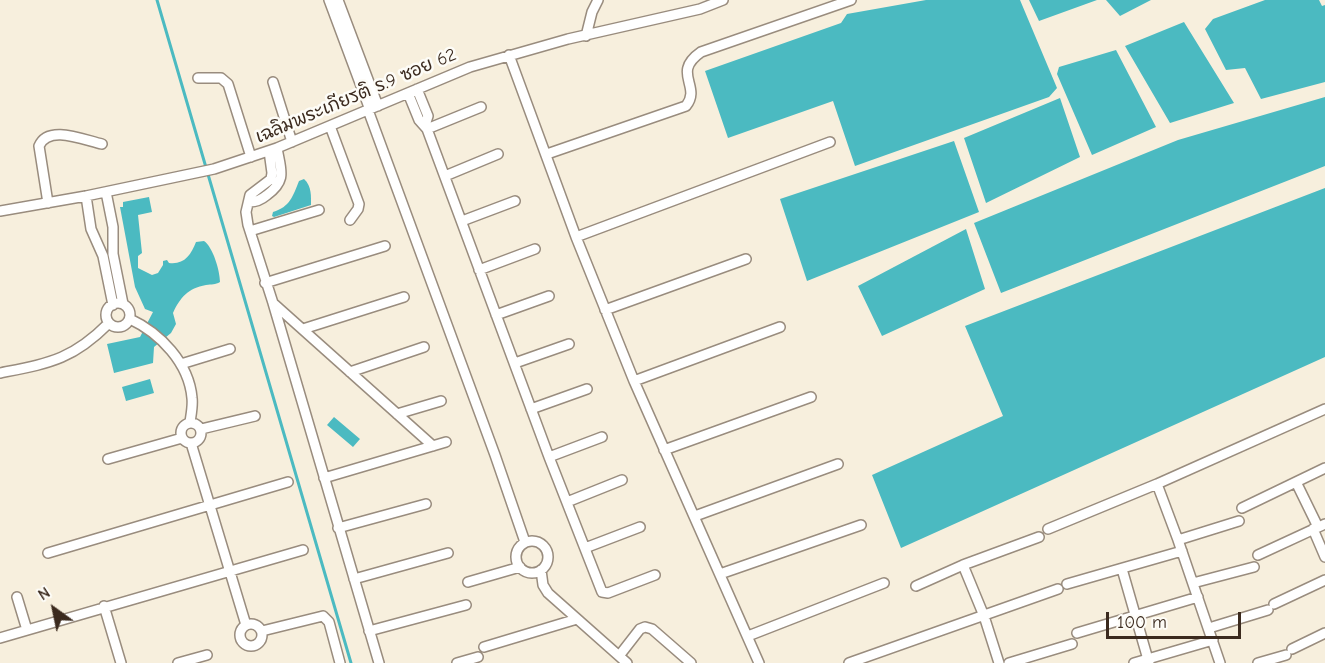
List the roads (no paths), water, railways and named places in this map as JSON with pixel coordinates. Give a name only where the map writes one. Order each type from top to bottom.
[{"type":"street","points":[[329,0],[372,109],[525,542]]},
{"type":"street","points":[[338,0],[372,109]]},
{"type":"street","points":[[586,36],[592,12],[598,0]]},
{"type":"street","name":"เฉลิมพระเกียรติ ร.9 ซอย 62","points":[[0,211],[86,196],[214,169],[273,150],[470,67],[509,55],[700,9],[723,0]]},
{"type":"street","points":[[547,154],[686,106],[691,100],[687,68],[693,58],[701,52],[851,0]]},
{"type":"street","points":[[509,55],[576,237],[634,381],[759,663]]},
{"type":"street","points":[[198,78],[221,78],[228,84],[251,157]]},
{"type":"street","points":[[273,82],[292,142]]},
{"type":"street","points":[[417,89],[428,116],[426,127]]},
{"type":"street","points":[[408,93],[419,120],[426,127],[549,458],[599,585],[605,593],[655,575]]},
{"type":"street","points":[[426,127],[481,107]]},
{"type":"street","points":[[330,126],[357,196],[358,209],[350,220]]},
{"type":"street","points":[[48,203],[39,146],[41,140],[46,136],[56,135],[102,144]]},
{"type":"street","points":[[576,237],[830,142]]},
{"type":"street","points":[[273,150],[282,176],[280,183],[257,202],[250,202],[246,212],[265,283],[273,303],[379,663]]},
{"type":"street","points":[[445,176],[498,154]]},
{"type":"street","points":[[106,192],[113,227],[108,255]]},
{"type":"street","points":[[86,196],[91,229],[108,255],[118,304],[130,311],[130,319]]},
{"type":"street","points":[[462,221],[515,201]]},
{"type":"street","points":[[250,231],[319,210]]},
{"type":"street","points":[[265,283],[385,246]]},
{"type":"street","points":[[479,270],[535,249]]},
{"type":"street","points":[[605,310],[747,259]]},
{"type":"street","points":[[496,315],[549,296]]},
{"type":"street","points":[[303,329],[404,297]]},
{"type":"street","points":[[273,303],[433,446]]},
{"type":"street","points":[[109,323],[107,311],[118,304]]},
{"type":"street","points":[[109,323],[120,327],[130,319]]},
{"type":"street","points":[[130,319],[145,326],[162,340],[181,364],[192,398],[190,422]]},
{"type":"street","points":[[0,373],[65,357],[92,340],[109,323]]},
{"type":"street","points":[[634,381],[780,327]]},
{"type":"street","points":[[515,363],[569,344]]},
{"type":"street","points":[[350,372],[424,347]]},
{"type":"street","points":[[181,364],[230,349]]},
{"type":"street","points":[[531,409],[587,389]]},
{"type":"street","points":[[664,450],[811,398]]},
{"type":"street","points":[[398,414],[441,401]]},
{"type":"street","points":[[1048,529],[1157,484],[1325,409]]},
{"type":"street","points":[[201,429],[255,416]]},
{"type":"street","points":[[182,438],[183,427],[190,422],[196,423],[201,429],[201,438],[191,443]]},
{"type":"street","points":[[549,458],[602,437]]},
{"type":"street","points":[[108,459],[182,438],[191,443],[246,625]]},
{"type":"street","points":[[324,478],[446,442]]},
{"type":"street","points":[[694,516],[838,464]]},
{"type":"street","points":[[1242,508],[1325,468]]},
{"type":"street","points":[[567,502],[622,480]]},
{"type":"street","points":[[48,553],[288,482]]},
{"type":"street","points":[[1296,482],[1319,527],[1325,556]]},
{"type":"street","points":[[1157,484],[1221,663]]},
{"type":"street","points":[[339,528],[426,504]]},
{"type":"street","points":[[1178,540],[1239,521]]},
{"type":"street","points":[[720,574],[861,525]]},
{"type":"street","points":[[585,548],[639,527]]},
{"type":"street","points":[[1258,555],[1319,527]]},
{"type":"street","points":[[916,586],[963,565],[1040,537]]},
{"type":"street","points":[[541,570],[528,572],[520,567],[516,554],[525,542],[540,543],[547,551],[547,561],[541,570],[543,585],[548,593],[627,663]]},
{"type":"street","points":[[0,638],[303,550]]},
{"type":"street","points":[[1067,584],[1182,551]]},
{"type":"street","points":[[354,579],[448,553]]},
{"type":"street","points":[[963,565],[984,616],[999,663]]},
{"type":"street","points":[[468,582],[520,567]]},
{"type":"street","points":[[1193,583],[1254,567]]},
{"type":"street","points":[[1122,568],[1149,661]]},
{"type":"street","points":[[1209,628],[1271,607],[1325,580]]},
{"type":"street","points":[[748,636],[884,583]]},
{"type":"street","points":[[849,663],[1058,589]]},
{"type":"street","points":[[17,597],[27,630]]},
{"type":"street","points":[[1077,633],[1198,597]]},
{"type":"street","points":[[369,631],[466,605]]},
{"type":"street","points":[[104,606],[121,663]]},
{"type":"street","points":[[262,631],[315,618],[326,618],[340,663]]},
{"type":"street","points":[[484,647],[577,619]]},
{"type":"street","points":[[246,625],[257,625],[262,631],[259,643],[255,646],[243,643],[240,631],[246,625]]},
{"type":"street","points":[[619,656],[640,629],[645,627],[652,629],[691,663]]},
{"type":"street","points":[[1258,663],[1289,652],[1325,633]]},
{"type":"street","points":[[1134,663],[1149,661],[1213,640]]},
{"type":"street","points":[[1010,663],[1072,644]]},
{"type":"street","points":[[178,663],[207,655]]},
{"type":"street","points":[[457,663],[478,657]]},
{"type":"water","points":[[926,0],[1020,0],[1057,88],[1049,97],[855,166],[833,101],[728,138],[705,71],[841,23],[847,14]]},
{"type":"water","points":[[1029,0],[1097,0],[1039,21]]},
{"type":"water","points":[[1106,0],[1151,0],[1120,16]]},
{"type":"water","points":[[1265,0],[1319,0],[1322,6],[1325,5],[1325,82],[1261,99],[1245,68],[1226,70],[1205,29],[1213,19]]},
{"type":"water","points":[[1184,22],[1234,103],[1170,123],[1125,46]]},
{"type":"water","points":[[1116,50],[1156,127],[1092,155],[1057,74],[1059,67]]},
{"type":"water","points":[[1325,97],[1325,166],[1001,293],[974,223],[1178,140]]},
{"type":"water","points":[[1060,98],[1080,157],[986,203],[964,138]]},
{"type":"water","points":[[954,141],[979,212],[807,281],[780,199]]},
{"type":"water","points":[[304,179],[310,188],[311,205],[272,216],[273,212],[287,204],[299,181]]},
{"type":"water","points":[[1325,188],[1325,357],[901,548],[872,475],[1003,416],[965,326]]},
{"type":"water","points":[[149,197],[152,212],[138,215],[142,253],[138,256],[138,268],[152,275],[158,273],[163,261],[174,263],[183,261],[196,242],[204,241],[215,260],[220,282],[189,291],[182,298],[173,313],[176,324],[171,333],[154,347],[153,363],[114,373],[107,344],[140,337],[153,312],[145,309],[135,287],[120,207],[123,207],[123,202]]},
{"type":"water","points":[[966,229],[985,289],[882,336],[858,286]]},
{"type":"water","points":[[150,379],[154,393],[126,401],[122,387]]},
{"type":"water","points":[[334,417],[360,439],[353,447],[327,425]]},
{"type":"waterway","points":[[157,0],[351,663]]}]
